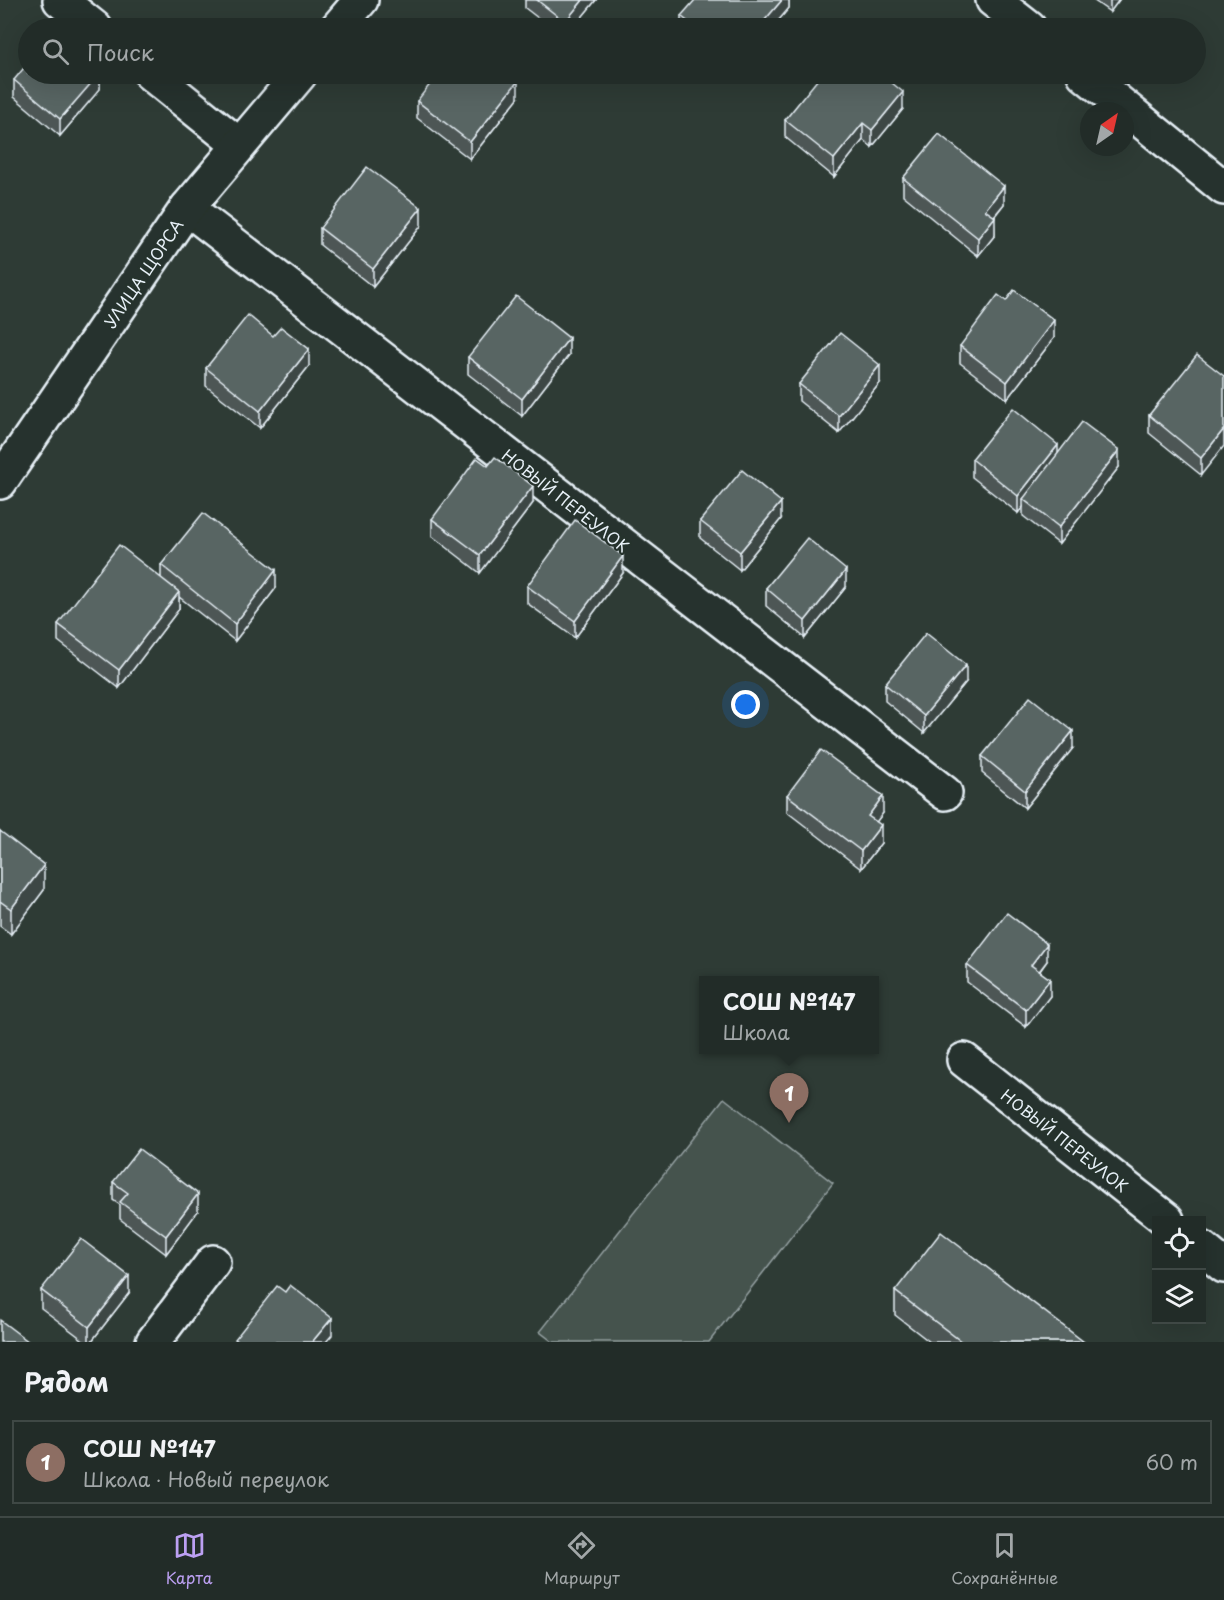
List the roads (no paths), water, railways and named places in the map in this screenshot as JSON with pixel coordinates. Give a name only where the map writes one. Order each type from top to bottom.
[{"type":"street","points":[[60,0],[82,18]]},
{"type":"street","points":[[346,18],[361,0]]},
{"type":"street","points":[[163,84],[239,146]]},
{"type":"street","name":"УЛИЦА ЩОРСА","points":[[0,482],[187,208],[292,84]]},
{"type":"street","points":[[1096,84],[1224,188]]},
{"type":"street","name":"НОВЫЙ ПЕРЕУЛОК","points":[[187,208],[945,793]]},
{"type":"street","name":"НОВЫЙ ПЕРЕУЛОК","points":[[964,1060],[1161,1216]]},
{"type":"street","points":[[1206,1251],[1224,1266]]},
{"type":"street","points":[[153,1342],[213,1262]]},
{"type":"place","name":"СОШ №147","points":[[789,1123]]}]
